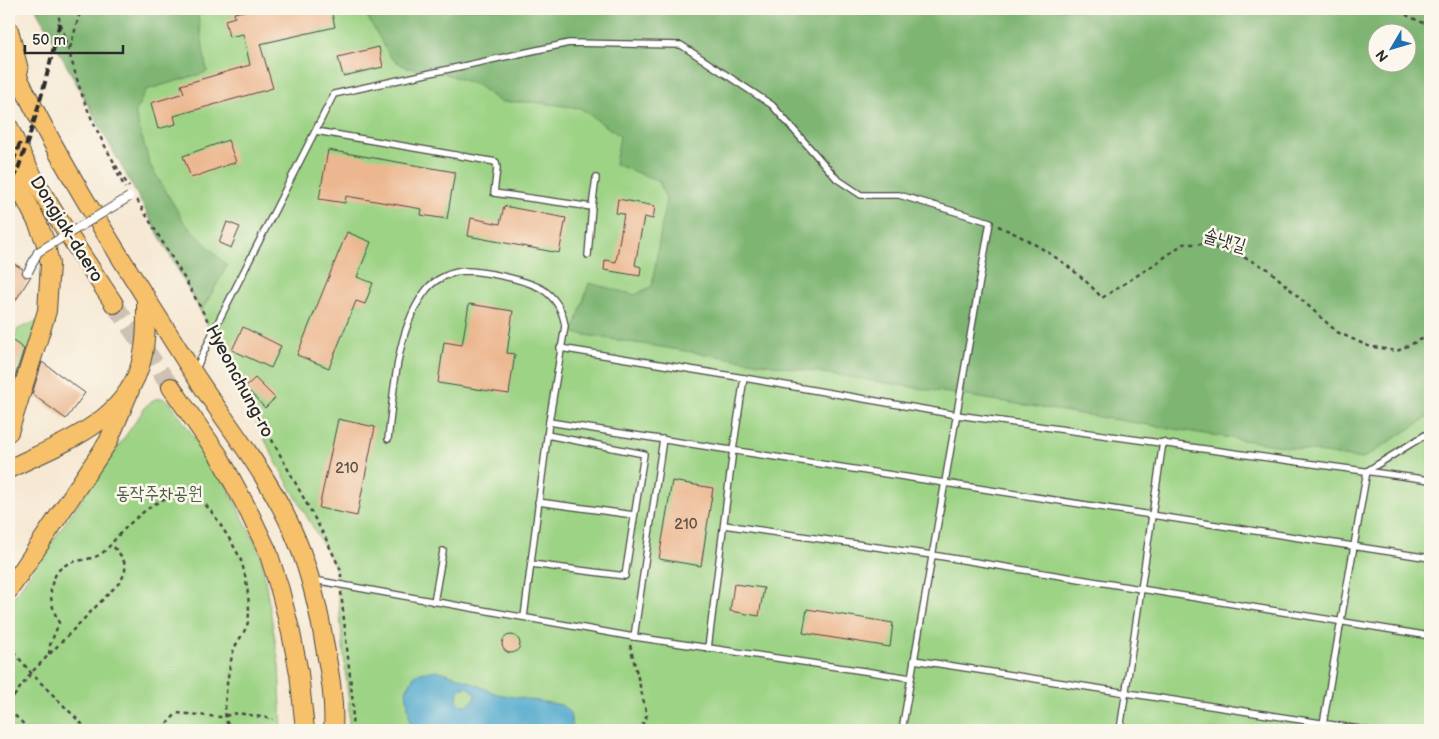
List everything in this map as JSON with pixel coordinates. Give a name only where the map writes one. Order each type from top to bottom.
[{"type":"main road","points":[[9,30],[24,90]]},
{"type":"main road","points":[[9,58],[24,90]]},
{"type":"main road","name":"Hyeonchung-ro","points":[[24,90],[79,191],[194,374],[242,443],[277,500],[297,540],[311,580],[328,665],[334,719],[333,730]]},
{"type":"main road","name":"Dongjak-daero","points":[[9,126],[14,139],[51,206],[114,304]]},
{"type":"main road","points":[[9,167],[38,224],[45,241],[50,264],[46,312],[9,432]]},
{"type":"main road","points":[[9,590],[108,442],[139,370],[146,329],[146,296]]},
{"type":"main road","points":[[171,387],[219,456],[268,552],[291,632],[299,673],[305,730]]},
{"type":"main road","points":[[9,469],[94,426],[114,410],[130,390]]},
{"type":"street","points":[[28,272],[38,252],[129,197]]},
{"type":"lane","points":[[194,374],[213,332],[334,94],[569,43],[681,45],[772,105],[837,179],[861,195],[899,195],[990,222],[902,730]]},
{"type":"lane","points":[[316,131],[493,162],[497,164],[494,193],[592,207]]},
{"type":"lane","points":[[588,255],[596,178]]},
{"type":"lane","points":[[388,439],[397,368],[407,328],[419,300],[428,287],[453,273],[475,272],[529,283],[545,291],[556,302],[563,313],[565,326],[547,435],[524,617]]},
{"type":"lane","points":[[560,348],[957,415],[1430,480]]},
{"type":"lane","points":[[708,648],[744,378]]},
{"type":"lane","points":[[549,422],[1430,558]]},
{"type":"lane","points":[[1323,727],[1367,471],[1430,432]]},
{"type":"lane","points":[[531,564],[625,576],[644,454],[547,435]]},
{"type":"lane","points":[[631,636],[663,439]]},
{"type":"lane","points":[[1120,730],[1163,442]]},
{"type":"lane","points":[[538,502],[634,515]]},
{"type":"lane","points":[[724,525],[932,554],[1430,636]]},
{"type":"lane","points":[[434,602],[443,552]]},
{"type":"lane","points":[[311,580],[631,636],[911,678]]},
{"type":"lane","points":[[914,660],[1126,692],[1323,727],[1366,730]]},
{"type":"path","name":"Hyeonchung-ro","points":[[56,9],[77,81],[108,154],[186,281],[326,539],[341,571],[340,585],[353,704],[352,730]]},
{"type":"path","points":[[69,50],[81,9]]},
{"type":"path","points":[[1400,9],[1408,16],[1430,26]]},
{"type":"path","name":"솔냇길","points":[[990,222],[1026,238],[1046,250],[1086,280],[1102,298],[1183,244],[1202,244],[1237,254],[1268,269],[1337,332],[1368,346],[1397,351],[1430,334]]},
{"type":"path","points":[[50,654],[50,644],[59,623],[51,606],[51,587],[55,575],[63,566],[78,560],[98,556],[109,548],[140,515],[165,498],[179,494],[190,495],[206,506],[222,528],[240,559],[247,591],[248,622],[235,648],[230,673],[226,716],[230,730]]},
{"type":"path","points":[[9,703],[31,673],[126,574],[125,565],[111,544]]},
{"type":"path","points":[[631,636],[646,715],[640,730]]},
{"type":"path","points":[[9,646],[31,673],[88,730]]},
{"type":"path","points":[[9,710],[30,730]]},
{"type":"path","points":[[161,730],[177,713],[220,717],[238,714],[273,719]]},
{"type":"green space","points":[[36,9],[1401,9],[1430,25],[1430,730],[349,730],[349,705],[335,566],[276,462],[201,312]]},
{"type":"green space","points":[[36,9],[197,9],[207,72],[146,90],[135,113],[150,165],[184,222],[227,266],[201,312]]},
{"type":"green space","points":[[363,9],[1430,9],[1430,416],[1362,459],[573,333],[589,283],[635,295],[652,286],[666,199],[659,181],[615,164],[620,136],[580,108],[533,102],[500,102],[479,86],[433,69],[407,68],[391,58]]},
{"type":"green space","points":[[38,321],[9,413],[9,351],[18,329]]},
{"type":"green space","name":"동작주차공원","points":[[162,398],[170,402],[226,484],[261,554],[279,665],[282,730],[9,730],[9,604],[147,405],[155,399]]},
{"type":"water","points":[[436,670],[459,677],[497,694],[562,705],[570,713],[573,730],[411,730],[406,691],[415,674]],"holes":[[[468,687],[475,693],[474,699],[470,704],[462,705],[457,700],[458,692],[462,688]]]},
{"type":"building","points":[[254,9],[331,9],[335,27],[260,44],[273,88],[174,116],[176,124],[158,129],[151,103],[184,93],[181,85],[250,65],[243,34],[229,37],[225,20],[235,17],[234,13]]},
{"type":"building","points":[[379,47],[383,67],[343,76],[338,57]]},
{"type":"building","points":[[228,140],[236,162],[191,178],[183,156]]},
{"type":"building","points":[[328,150],[455,172],[447,219],[421,215],[422,209],[346,196],[345,203],[319,199]]},
{"type":"building","points":[[9,195],[12,196],[17,207],[9,226]]},
{"type":"building","points":[[618,199],[655,206],[653,219],[644,217],[635,265],[641,267],[640,276],[604,270],[605,260],[616,262],[624,214],[616,213]]},
{"type":"building","points":[[504,206],[566,218],[559,253],[468,236],[471,218],[500,224]]},
{"type":"building","points":[[227,222],[240,227],[231,248],[219,243]]},
{"type":"building","points":[[347,232],[371,242],[357,277],[373,283],[365,304],[356,301],[329,368],[297,355]]},
{"type":"building","points":[[9,261],[23,269],[22,273],[25,277],[31,276],[9,311]]},
{"type":"building","points":[[469,304],[513,311],[507,353],[515,354],[509,394],[438,383],[444,342],[462,345]]},
{"type":"building","points":[[243,327],[281,346],[271,368],[232,350]]},
{"type":"building","points":[[9,338],[24,349],[14,380],[9,376]]},
{"type":"building","points":[[42,362],[85,393],[66,419],[32,394]]},
{"type":"building","points":[[255,378],[275,398],[265,408],[245,387]]},
{"type":"building","points":[[338,419],[375,427],[357,516],[319,508]]},
{"type":"building","points":[[672,481],[713,488],[701,566],[659,559]]},
{"type":"building","points":[[734,584],[764,588],[759,616],[730,611]]},
{"type":"building","points":[[807,609],[893,623],[890,647],[803,633]]},
{"type":"building","points":[[511,635],[517,638],[520,644],[517,650],[511,653],[505,650],[502,644],[505,638]]},
{"type":"tunnel","points":[[114,304],[171,387]]},
{"type":"railway","points":[[9,191],[32,129],[60,22]]},
{"type":"railway","points":[[9,173],[21,140]]}]
